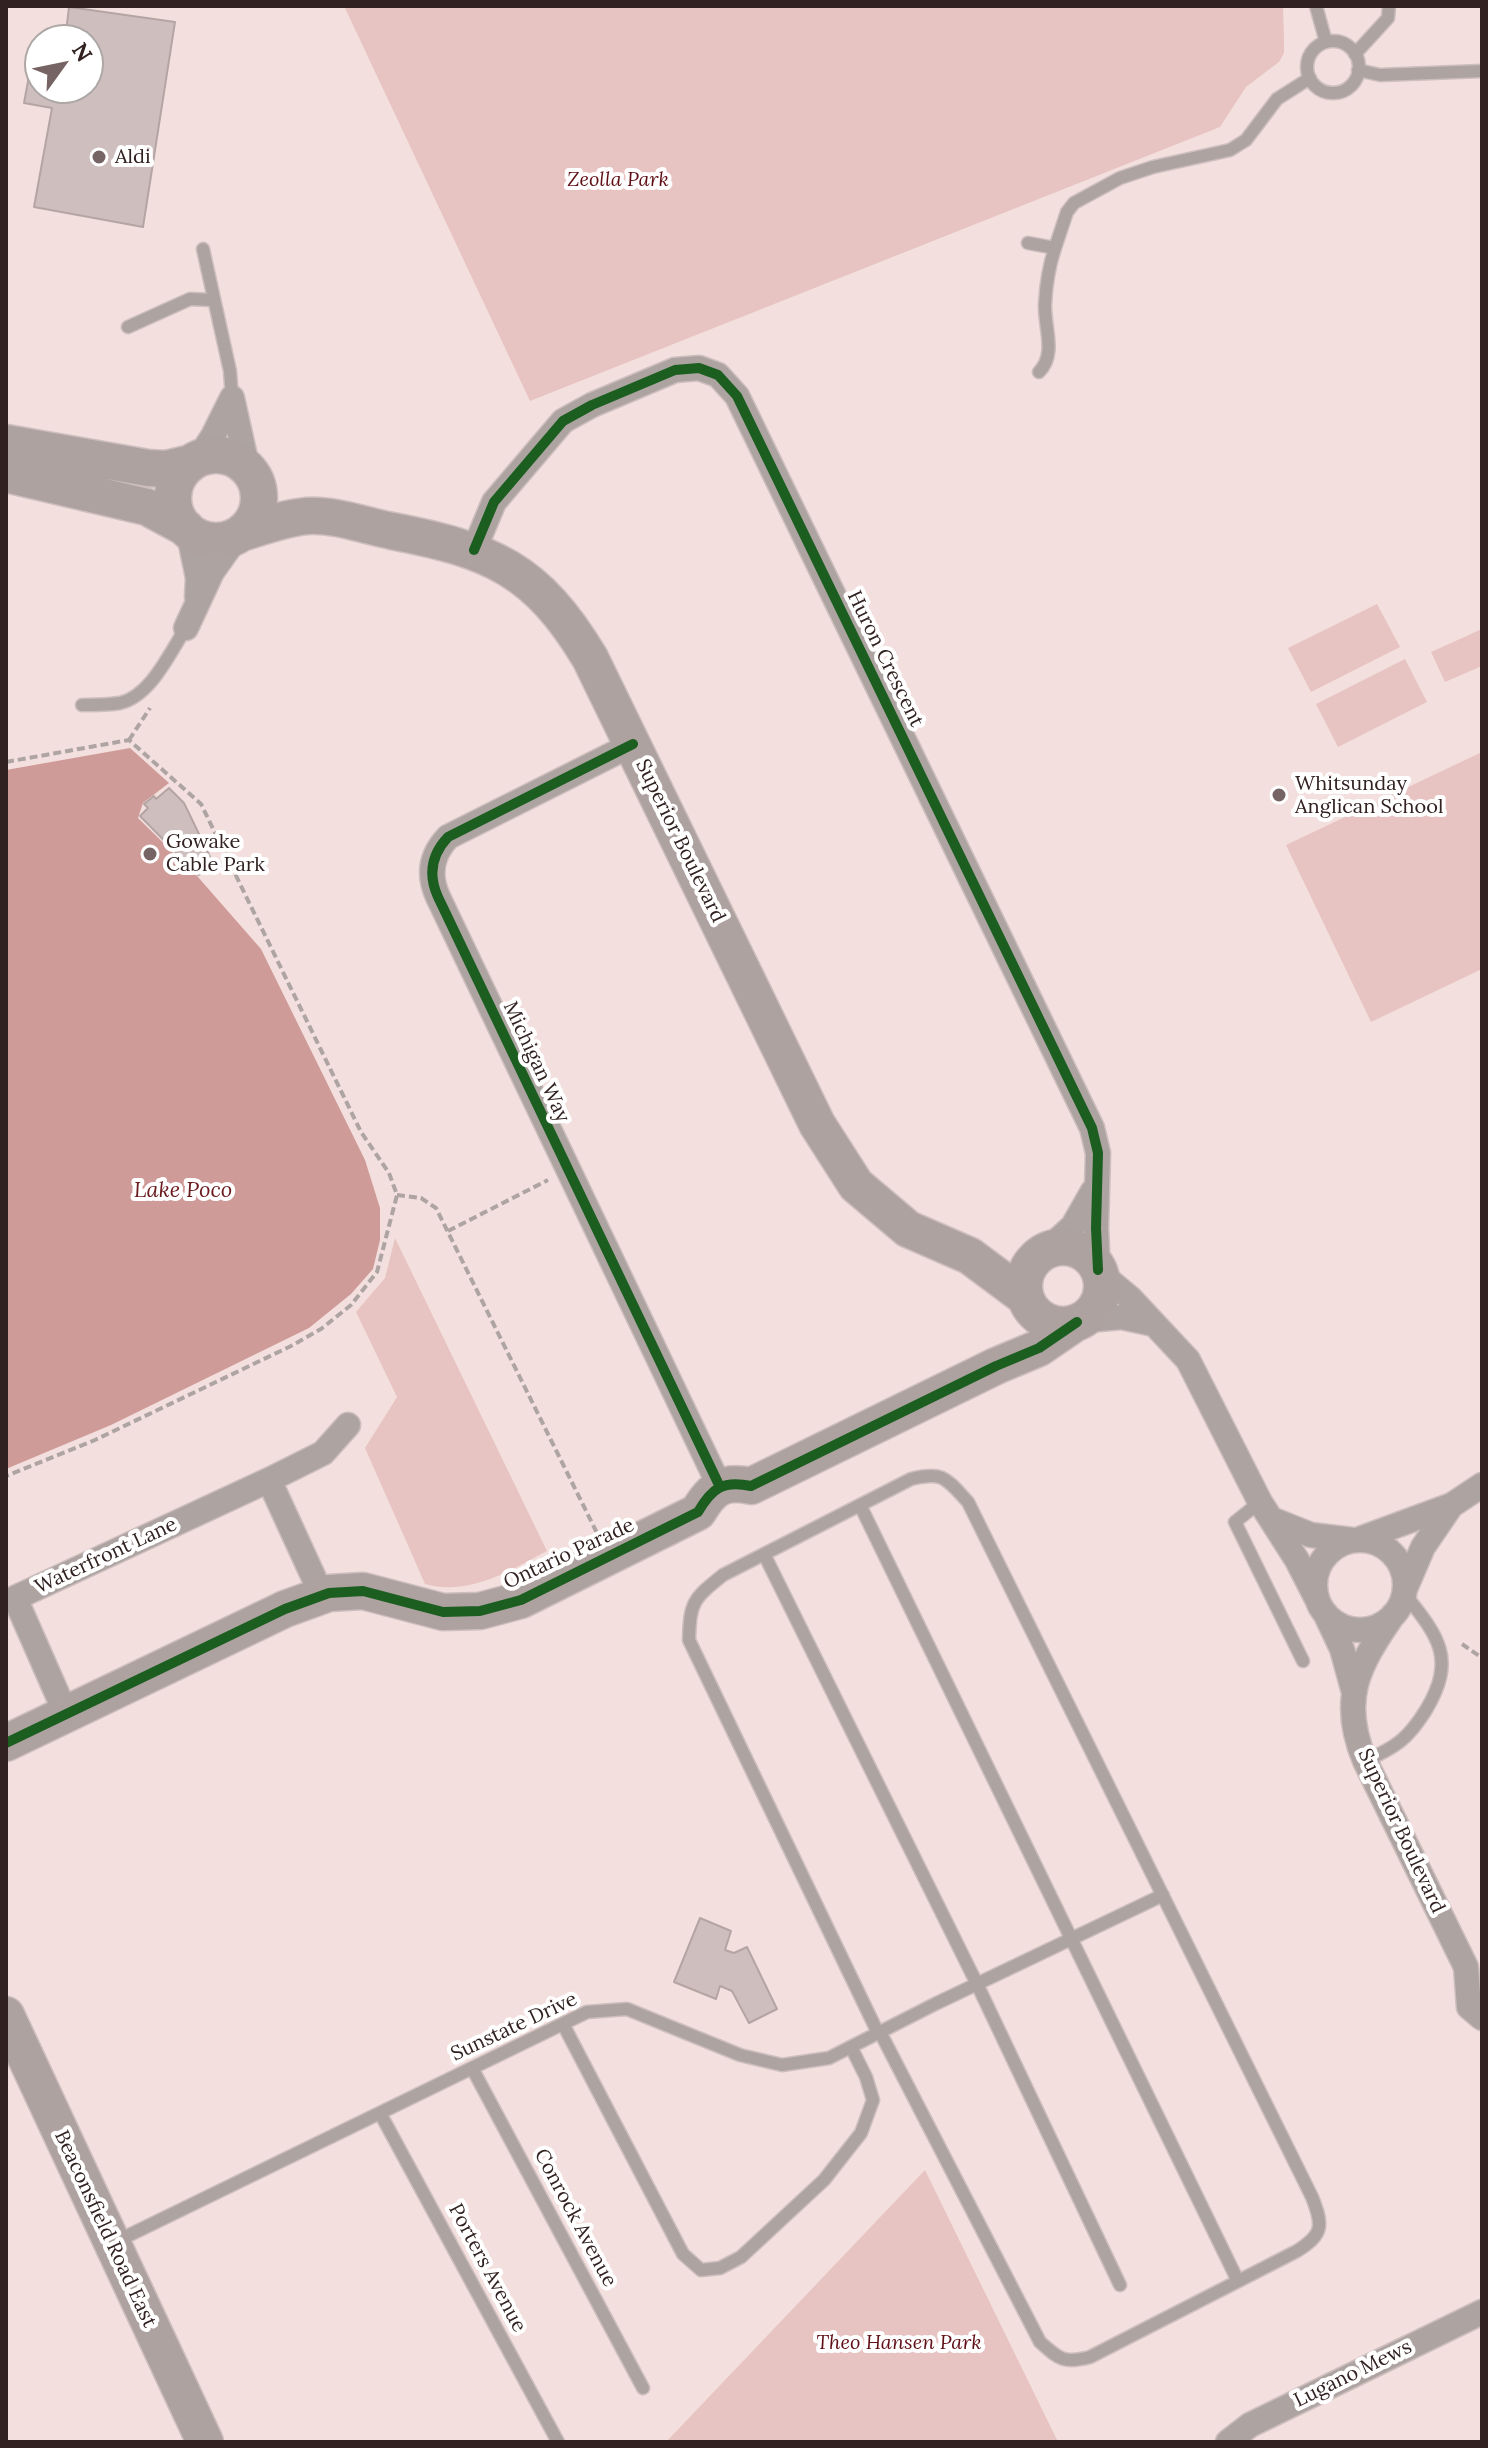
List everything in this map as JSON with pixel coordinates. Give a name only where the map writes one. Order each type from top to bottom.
[{"type":"street","name":"Huron Crescent","points":[[474,550],[494,502],[563,421],[592,405],[675,370],[699,368],[718,375],[737,396],[1087,1117],[1097,1145],[1099,1271]]},
{"type":"street","points":[[190,619],[198,578],[187,529],[176,514],[173,492],[179,475],[195,461],[218,427],[232,398]]},
{"type":"street","points":[[190,619],[216,565],[251,523],[257,511],[258,490],[232,398]]},
{"type":"street","points":[[6,443],[148,468],[166,469],[211,455],[225,456],[238,461],[251,474]]},
{"type":"street","points":[[6,474],[147,507],[210,541],[225,540],[240,534]]},
{"type":"street","name":"Superior Boulevard","points":[[251,474],[287,502],[321,517]]},
{"type":"street","name":"Superior Boulevard","points":[[240,534],[307,516],[440,540],[474,550],[525,579],[560,612],[590,658],[817,1124],[856,1185],[908,1229],[970,1256],[1026,1299]]},
{"type":"street","name":"Michigan Way","points":[[633,744],[453,833],[435,854],[432,877],[434,888],[568,1172],[720,1487]]},
{"type":"street","name":"Huron Crescent","points":[[1046,1250],[1073,1226],[1096,1185]]},
{"type":"street","points":[[720,1487],[733,1482],[751,1486],[1039,1348],[1078,1322],[1097,1304],[1102,1288],[1099,1271],[1090,1258],[1078,1249],[1062,1247],[1046,1250],[1029,1265],[1024,1280],[1026,1299],[1021,1336],[996,1366]]},
{"type":"street","name":"Superior Boulevard","points":[[970,1256],[1011,1257],[1046,1250]]},
{"type":"street","name":"Superior Boulevard","points":[[1099,1271],[1179,1349],[1196,1373],[1265,1511],[1301,1567],[1342,1649],[1353,1689],[1354,1718],[1365,1761],[1474,1974],[1468,2004],[1482,2018]]},
{"type":"street","points":[[1026,1299],[1033,1311],[1047,1321],[1063,1325],[1121,1317],[1154,1324]]},
{"type":"street","name":"Waterfront Lane","points":[[66,1714],[15,1598],[323,1453],[348,1425]]},
{"type":"street","points":[[269,1480],[320,1597]]},
{"type":"street","points":[[1265,1511],[1302,1533],[1355,1540],[1380,1545],[1394,1557],[1403,1573],[1400,1599],[1370,1629],[1352,1629],[1335,1622],[1320,1605],[1315,1584],[1319,1566],[1329,1552],[1355,1540],[1452,1505],[1482,1485]]},
{"type":"street","name":"Ontario Parade","points":[[6,1743],[285,1609],[329,1593],[363,1591],[443,1612],[480,1611],[521,1600],[698,1512],[708,1494],[720,1487]]},
{"type":"street","points":[[1353,1689],[1423,1547],[1452,1505]]},
{"type":"street","name":"Beaconsfield Road East","points":[[6,2015],[205,2442]]},
{"type":"street","name":"Lugano Mews","points":[[1228,2442],[1250,2425],[1482,2312]]},
{"type":"lane","points":[[1316,6],[1326,42]]},
{"type":"lane","points":[[1355,54],[1388,18],[1389,6]]},
{"type":"lane","points":[[1326,42],[1343,44],[1355,54],[1358,70],[1351,86],[1334,93],[1317,88],[1307,67],[1312,51],[1326,42]]},
{"type":"lane","points":[[1358,70],[1380,75],[1482,71]]},
{"type":"lane","points":[[1039,372],[1047,358],[1049,343],[1046,288],[1055,248],[1067,212],[1074,203],[1120,178],[1153,167],[1230,150],[1246,140],[1277,99],[1310,78]]},
{"type":"lane","points":[[1028,243],[1055,248]]},
{"type":"lane","points":[[203,249],[231,379],[232,398]]},
{"type":"lane","points":[[128,327],[190,299],[213,300]]},
{"type":"lane","points":[[82,705],[120,703],[139,694],[190,619]]},
{"type":"lane","points":[[932,1473],[949,1481],[968,1502],[1312,2197],[1321,2220],[1315,2239],[1090,2357],[1071,2362],[1056,2357],[1040,2342],[879,2032],[689,1640],[690,1612],[698,1595],[723,1575],[764,1554],[911,1479],[932,1473]]},
{"type":"lane","points":[[860,1505],[1238,2281]]},
{"type":"lane","points":[[1265,1511],[1235,1522],[1303,1661]]},
{"type":"lane","points":[[764,1554],[977,1984],[1120,2285]]},
{"type":"lane","points":[[1365,1761],[1409,1736],[1436,1692],[1442,1676],[1442,1658],[1424,1619],[1400,1599]]},
{"type":"lane","name":"Sunstate Drive","points":[[112,2244],[587,2012],[627,2009],[740,2055],[782,2065],[829,2058],[1163,1895]]},
{"type":"lane","points":[[563,2024],[683,2254],[701,2270],[720,2268],[741,2257],[824,2180],[861,2133],[873,2100],[851,2047]]},
{"type":"lane","name":"Conrock Avenue","points":[[472,2068],[643,2388]]},
{"type":"lane","name":"Porters Avenue","points":[[380,2113],[558,2442]]},
{"type":"path","points":[[6,762],[129,740],[155,700]]},
{"type":"path","points":[[6,1476],[95,1440],[321,1329],[356,1299],[377,1272],[396,1203],[397,1195],[389,1173],[361,1132],[201,804],[129,740]]},
{"type":"path","points":[[397,1195],[421,1198],[436,1208],[608,1557]]},
{"type":"path","points":[[1462,1644],[1482,1658]]},
{"type":"green space","name":"Zeolla Park","points":[[344,6],[1283,6],[1284,53],[1279,62],[1246,87],[1220,127],[530,401]]},
{"type":"green space","points":[[1377,604],[1400,647],[1311,692],[1288,648]]},
{"type":"green space","points":[[1482,629],[1482,666],[1445,682],[1431,652]]},
{"type":"green space","points":[[1405,659],[1427,702],[1338,747],[1316,704]]},
{"type":"green space","points":[[1482,752],[1482,969],[1371,1022],[1286,845]]},
{"type":"green space","points":[[395,1238],[547,1551],[489,1580],[473,1584],[442,1587],[425,1584],[365,1448],[397,1397],[356,1312],[385,1278]]},
{"type":"green space","name":"Theo Hansen Park","points":[[925,2170],[1058,2442],[666,2442]]},
{"type":"water","name":"Lake Poco","points":[[130,748],[169,783],[143,803],[138,818],[198,877],[261,949],[365,1160],[380,1208],[380,1240],[373,1269],[351,1294],[309,1328],[111,1425],[6,1469],[6,770]]},
{"type":"building","name":"Aldi","points":[[69,7],[175,22],[143,227],[34,207],[52,108],[30,104],[104,104],[104,24],[67,24]]},
{"type":"building","points":[[169,788],[184,803],[215,867],[198,875],[140,816],[148,808],[144,804]]},
{"type":"building","points":[[700,1918],[731,1931],[725,1950],[734,1953],[747,1947],[777,2009],[749,2023],[732,1991],[720,1986],[716,1999],[674,1982]]},
{"type":"cycle path","points":[[474,550],[494,502],[563,421],[592,405],[675,370],[699,368],[718,375],[737,396],[1092,1128],[1098,1153],[1098,1270]]},
{"type":"cycle path","points":[[633,744],[448,837],[438,851],[432,873],[438,897],[720,1487]]},
{"type":"cycle path","points":[[6,1743],[285,1609],[329,1593],[363,1591],[443,1612],[480,1611],[521,1600],[698,1512],[719,1488],[733,1484],[751,1486],[1039,1348],[1077,1322]]},
{"type":"place","name":"Aldi","points":[[99,157]]},
{"type":"place","name":"Whitsunday Anglican School","points":[[1279,795]]},
{"type":"place","name":"Gowake Cable Park","points":[[150,854]]}]
